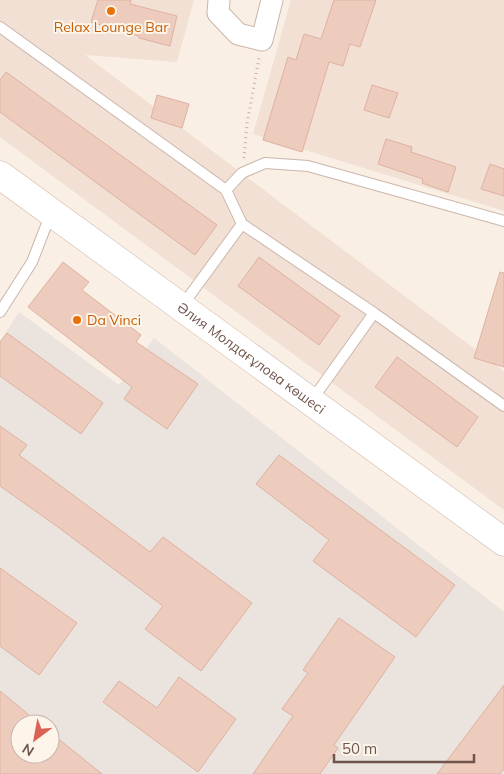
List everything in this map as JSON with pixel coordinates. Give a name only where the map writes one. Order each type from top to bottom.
[{"type":"main road","name":"Әлия Молдағұлова көшесі","points":[[0,175],[504,542]]},
{"type":"street","points":[[219,0],[218,13],[238,34],[262,40],[272,0]]},
{"type":"lane","points":[[0,27],[226,190],[242,224],[374,313],[504,406]]},
{"type":"lane","points":[[226,190],[242,174],[265,163],[308,166],[504,221]]},
{"type":"lane","points":[[0,312],[32,262],[51,212]]},
{"type":"lane","points":[[182,307],[242,224]]},
{"type":"lane","points":[[311,401],[374,313]]},
{"type":"path","points":[[242,174],[247,124],[262,40]]},
{"type":"shaded area","points":[[0,0],[194,0],[177,62],[85,55],[504,371],[504,510],[0,137]]},
{"type":"shaded area","points":[[291,0],[504,0],[504,211],[253,134]]},
{"type":"shaded area","points":[[19,312],[119,385],[154,338],[504,612],[504,774],[0,774],[0,342]]},
{"type":"building","points":[[98,0],[131,0],[130,4],[177,16],[170,46],[91,22]]},
{"type":"building","points":[[334,0],[376,0],[360,47],[350,44],[343,66],[329,62],[302,152],[263,140],[288,57],[296,60],[304,34],[321,39]]},
{"type":"building","points":[[6,72],[217,225],[195,255],[0,112],[0,80]]},
{"type":"building","points":[[372,85],[398,93],[389,118],[364,110]]},
{"type":"building","points":[[157,95],[189,104],[182,128],[151,118]]},
{"type":"building","points":[[386,139],[412,147],[411,152],[456,167],[448,192],[422,183],[423,179],[378,164]]},
{"type":"building","points":[[490,164],[504,169],[504,196],[481,189]]},
{"type":"building","points":[[259,257],[340,316],[319,345],[238,286]]},
{"type":"building","points":[[63,262],[89,282],[82,290],[141,335],[136,342],[198,384],[167,429],[124,399],[132,387],[28,307]]},
{"type":"building","points":[[500,272],[504,273],[504,367],[474,358]]},
{"type":"building","points":[[7,333],[103,403],[81,434],[0,376],[0,342]]},
{"type":"building","points":[[397,357],[478,417],[457,447],[375,387]]},
{"type":"building","points":[[0,426],[27,445],[19,455],[150,552],[163,537],[252,603],[201,671],[145,629],[163,606],[0,486]]},
{"type":"building","points":[[279,455],[455,585],[416,637],[313,561],[329,540],[256,484]]},
{"type":"building","points":[[0,568],[77,623],[39,675],[0,646]]},
{"type":"building","points":[[339,618],[395,657],[334,745],[338,748],[320,774],[253,774],[293,716],[282,709],[308,673],[303,670]]},
{"type":"building","points":[[179,677],[236,719],[198,772],[103,702],[119,681],[157,708]]},
{"type":"building","points":[[504,685],[504,769],[500,774],[437,774]]},
{"type":"building","points":[[0,691],[28,714],[10,714],[10,764],[60,764],[60,740],[102,774],[0,774]]},
{"type":"place","name":"Relax Lounge Bar","points":[[111,11]]},
{"type":"place","name":"Da Vinci","points":[[77,320]]}]
